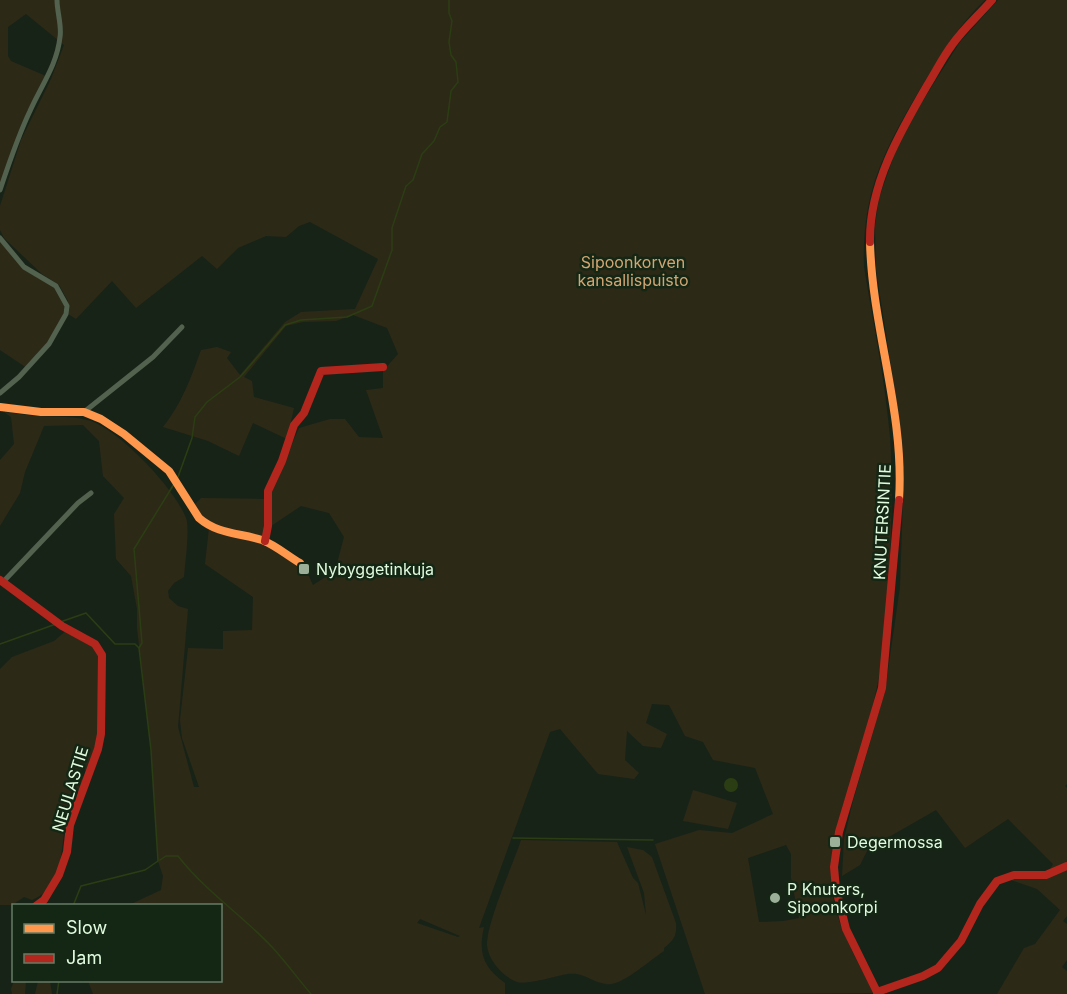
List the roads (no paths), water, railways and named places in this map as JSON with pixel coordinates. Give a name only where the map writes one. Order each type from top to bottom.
[{"type":"street","points":[[0,190],[16,142],[30,109],[48,78],[55,56],[61,36],[57,0]]},
{"type":"street","name":"KNUTERSINTIE","points":[[877,993],[846,929],[837,897],[834,867],[845,809],[882,688],[901,470],[896,413],[871,269],[870,226],[883,172],[907,120],[952,44],[992,0]]},
{"type":"street","points":[[0,238],[24,267],[56,286],[67,306],[66,314],[49,344],[19,377],[0,393]]},
{"type":"street","points":[[84,412],[153,357],[182,327]]},
{"type":"street","points":[[265,541],[268,526],[268,491],[282,461],[294,425],[304,413],[321,371],[383,367]]},
{"type":"street","points":[[0,407],[41,412],[84,412],[101,418],[164,466],[178,482],[199,518],[206,524],[215,529],[265,541],[300,563]]},
{"type":"street","points":[[2,581],[78,503],[92,493]]},
{"type":"street","name":"NEULASTIE","points":[[2,581],[58,623],[95,644],[102,655],[101,734],[98,748],[70,825],[64,863],[54,886],[39,904]]},
{"type":"street","points":[[877,993],[938,968],[961,941],[985,896],[997,881],[1014,875],[1046,875],[1067,866]]},
{"type":"waterway","points":[[178,477],[192,438],[195,417],[207,402],[240,377],[285,325],[301,320],[347,317],[372,306],[392,250],[392,228],[406,186],[413,180],[422,154],[434,141],[440,127],[447,122],[451,91],[458,82],[456,62],[451,55],[449,42],[452,21],[449,13],[449,0]]},
{"type":"waterway","points":[[74,904],[81,886],[145,870],[158,861],[151,750],[139,648],[142,643],[134,549],[174,484]]},
{"type":"waterway","points":[[63,621],[86,613],[115,644],[135,644],[139,648]]},
{"type":"waterway","points":[[0,644],[56,624]]},
{"type":"waterway","points":[[513,838],[653,840]]},
{"type":"waterway","points":[[160,860],[166,856],[178,856],[200,880],[272,947],[311,994]]},
{"type":"waterway","points":[[57,994],[59,982]]},
{"type":"place","name":"Nybyggetinkuja","points":[[304,569]]},
{"type":"place","name":"Degermossa","points":[[835,842]]},
{"type":"place","name":"P Knuters, Sipoonkorpi","points":[[775,898]]},
{"type":"park label","name":"Sipoonkorven kansallispuisto","points":[[633,271]]}]
